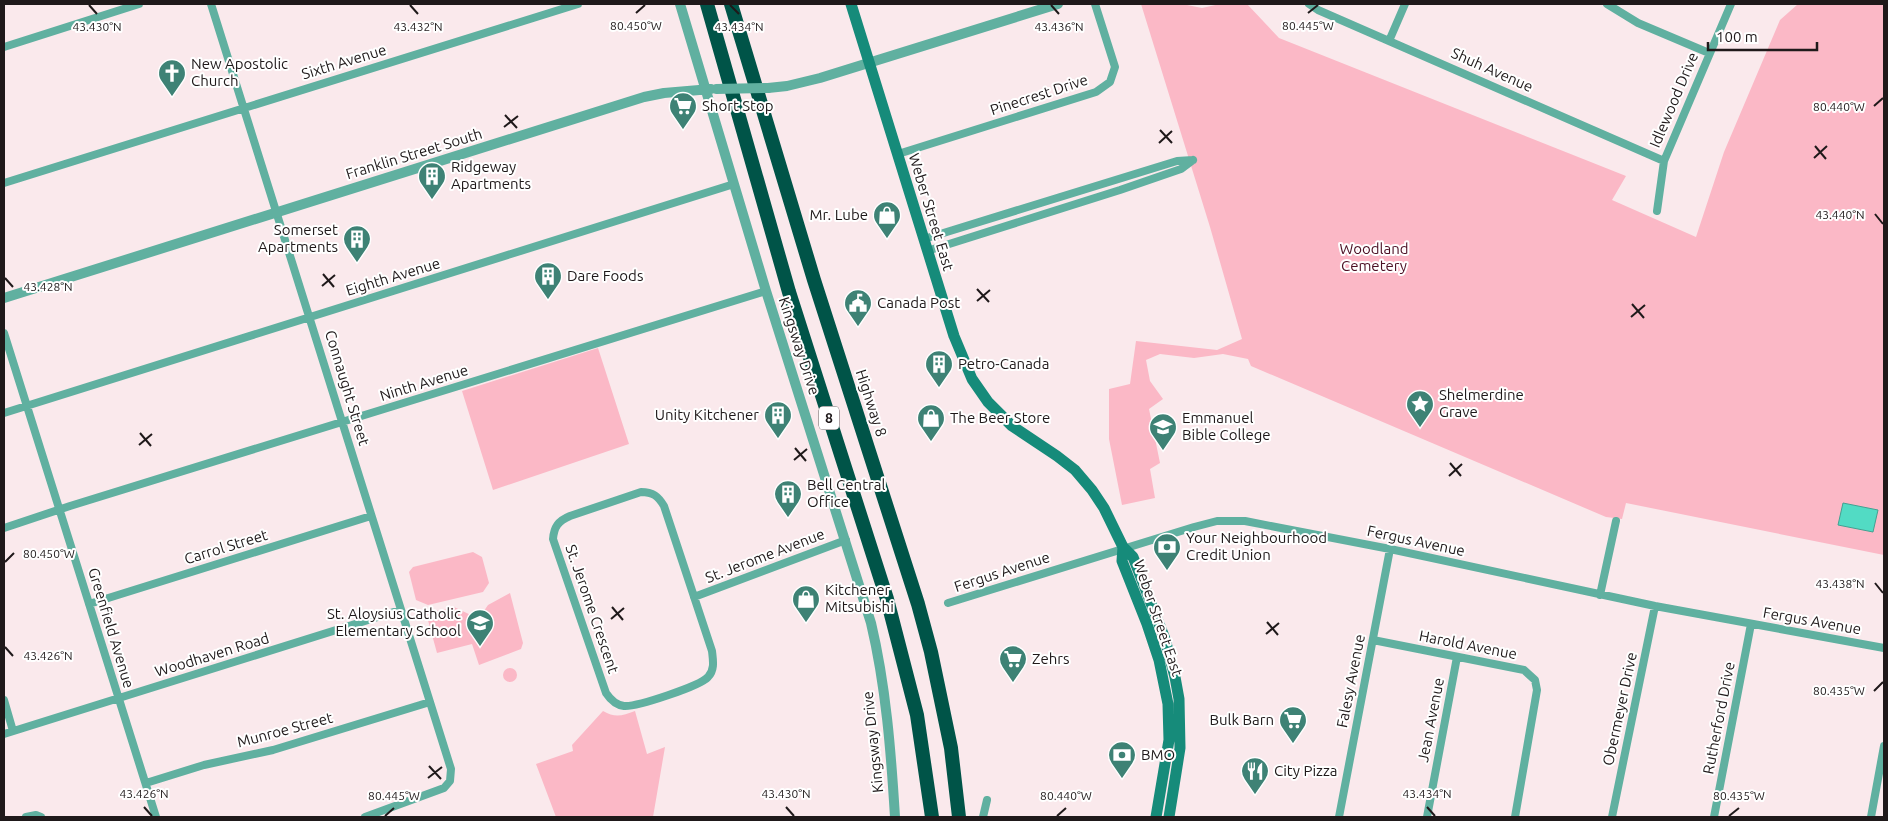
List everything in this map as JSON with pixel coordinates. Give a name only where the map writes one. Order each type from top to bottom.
[{"type":"highway","name":"8","points":[[708,4],[789,292],[887,599],[917,715],[932,817]]},
{"type":"highway","name":"Highway 8","points":[[731,4],[814,280],[932,652],[951,748],[959,817]]},
{"type":"main road","name":"Weber Street East","points":[[851,4],[960,353],[981,393],[995,410],[1012,426],[1075,470],[1092,490],[1104,508],[1123,548],[1133,558],[1159,623],[1176,677],[1181,729],[1178,764],[1169,817]]},
{"type":"main road","name":"Weber Street East","points":[[1123,548],[1122,562],[1153,642],[1165,683],[1168,704],[1169,740],[1156,817]]},
{"type":"street","points":[[4,47],[139,4]]},
{"type":"street","name":"Connaught Street","points":[[211,4],[451,769],[450,781],[444,788],[365,817]]},
{"type":"street","name":"Sixth Avenue","points":[[4,183],[578,4]]},
{"type":"street","name":"Kingsway Drive","points":[[680,4],[711,89],[734,184],[766,291],[872,623],[886,708],[896,817]]},
{"type":"street","name":"Franklin Street South","points":[[4,298],[644,97],[664,93],[711,89],[768,88],[805,82],[869,64],[1057,4]]},
{"type":"street","name":"Pinecrest Drive","points":[[898,154],[1096,92],[1110,82],[1114,68],[1095,4]]},
{"type":"street","name":"Shuh Avenue","points":[[1310,4],[1318,10],[1664,161]]},
{"type":"street","points":[[1389,41],[1406,4]]},
{"type":"street","points":[[1607,4],[1638,22],[1709,53]]},
{"type":"street","name":"Idlewood Drive","points":[[1657,211],[1664,161],[1730,4]]},
{"type":"street","points":[[924,238],[1177,160],[1193,160],[1181,169],[927,251]]},
{"type":"street","name":"Eighth Avenue","points":[[4,413],[734,184]]},
{"type":"street","points":[[1101,184],[1105,195]]},
{"type":"street","points":[[1002,214],[1006,225]]},
{"type":"street","name":"Ninth Avenue","points":[[4,528],[766,291]]},
{"type":"street","name":"Greenfield Avenue","points":[[4,333],[156,817]]},
{"type":"street","name":"St. Jerome Crescent","points":[[641,492],[654,494],[660,498],[664,506],[694,597],[712,651],[713,668],[709,677],[699,684],[634,705],[623,706],[617,704],[606,693],[553,540],[555,527],[560,520],[641,492]]},
{"type":"street","name":"Carrol Street","points":[[89,604],[371,516]]},
{"type":"street","name":"Fergus Avenue","points":[[948,603],[1123,548],[1217,521],[1245,521],[1390,549],[1655,606],[1884,648]]},
{"type":"street","points":[[1600,595],[1616,521]]},
{"type":"street","name":"St. Jerome Avenue","points":[[694,597],[846,540]]},
{"type":"street","name":"Falesy Avenue","points":[[1338,817],[1390,549]]},
{"type":"street","name":"Obermeyer Drive","points":[[1612,817],[1655,606]]},
{"type":"street","name":"Woodhaven Road","points":[[4,734],[400,610]]},
{"type":"street","name":"Rutherford Drive","points":[[1714,817],[1751,624]]},
{"type":"street","name":"Harold Avenue","points":[[1373,640],[1524,670],[1535,680],[1536,699],[1515,817]]},
{"type":"street","name":"Jean Avenue","points":[[1427,817],[1457,657]]},
{"type":"street","points":[[4,700],[13,731]]},
{"type":"street","name":"Munroe Street","points":[[146,783],[204,765],[273,750],[430,702]]},
{"type":"street","points":[[1871,817],[1884,746]]},
{"type":"street","points":[[984,817],[987,800]]},
{"type":"street","points":[[26,817],[36,815],[41,817]]},
{"type":"green space","name":"Woodland Cemetery","points":[[1141,4],[1182,4],[1202,8],[1220,4],[1247,4],[1279,38],[1626,176],[1612,200],[1696,237],[1724,152],[1780,20],[1798,4],[1884,4],[1884,555],[1626,503],[1622,519],[1606,517],[1251,366],[1248,359],[1223,354],[1194,358],[1160,354],[1146,360],[1150,381],[1163,399],[1149,409],[1160,463],[1150,469],[1155,498],[1122,505],[1109,439],[1109,389],[1130,384],[1136,341],[1217,350],[1242,339],[1210,227]]},
{"type":"green space","points":[[598,348],[629,444],[493,490],[462,391]]},
{"type":"green space","points":[[473,552],[482,557],[489,583],[483,592],[428,605],[416,600],[409,572],[413,567]]},
{"type":"green space","points":[[510,593],[523,643],[521,649],[479,665],[472,644],[437,653],[426,613],[454,607],[473,616],[475,624],[488,605]]},
{"type":"green space","points":[[507,668],[513,668],[517,675],[513,682],[507,682],[503,678],[503,672]]},
{"type":"green space","points":[[603,711],[619,716],[635,711],[647,754],[665,747],[653,817],[556,817],[536,764],[573,751],[572,745]]},
{"type":"shaded area","points":[[1843,503],[1878,510],[1873,532],[1838,525]]},
{"type":"place","name":"New Apostolic Church","points":[[172,97]]},
{"type":"place","name":"Short Stop","points":[[683,130]]},
{"type":"place","name":"Ridgeway Apartments","points":[[432,200]]},
{"type":"place","name":"Mr. Lube","points":[[887,239]]},
{"type":"place","name":"Somerset Apartments","points":[[357,263]]},
{"type":"place","name":"Dare Foods","points":[[548,300]]},
{"type":"place","name":"Canada Post","points":[[858,327]]},
{"type":"place","name":"Petro-Canada","points":[[939,388]]},
{"type":"place","name":"Shelmerdine Grave","points":[[1420,428]]},
{"type":"place","name":"Unity Kitchener","points":[[778,439]]},
{"type":"place","name":"The Beer Store","points":[[931,442]]},
{"type":"place","name":"Emmanuel Bible College","points":[[1163,451]]},
{"type":"place","name":"Bell Central Office","points":[[788,518]]},
{"type":"place","name":"Your Neighbourhood Credit Union","points":[[1167,571]]},
{"type":"place","name":"Kitchener Mitsubishi","points":[[806,623]]},
{"type":"place","name":"St. Aloysius Catholic Elementary School","points":[[480,647]]},
{"type":"place","name":"Zehrs","points":[[1013,683]]},
{"type":"place","name":"Bulk Barn","points":[[1293,744]]},
{"type":"place","name":"BMO","points":[[1122,779]]},
{"type":"place","name":"City Pizza","points":[[1255,795]]}]
